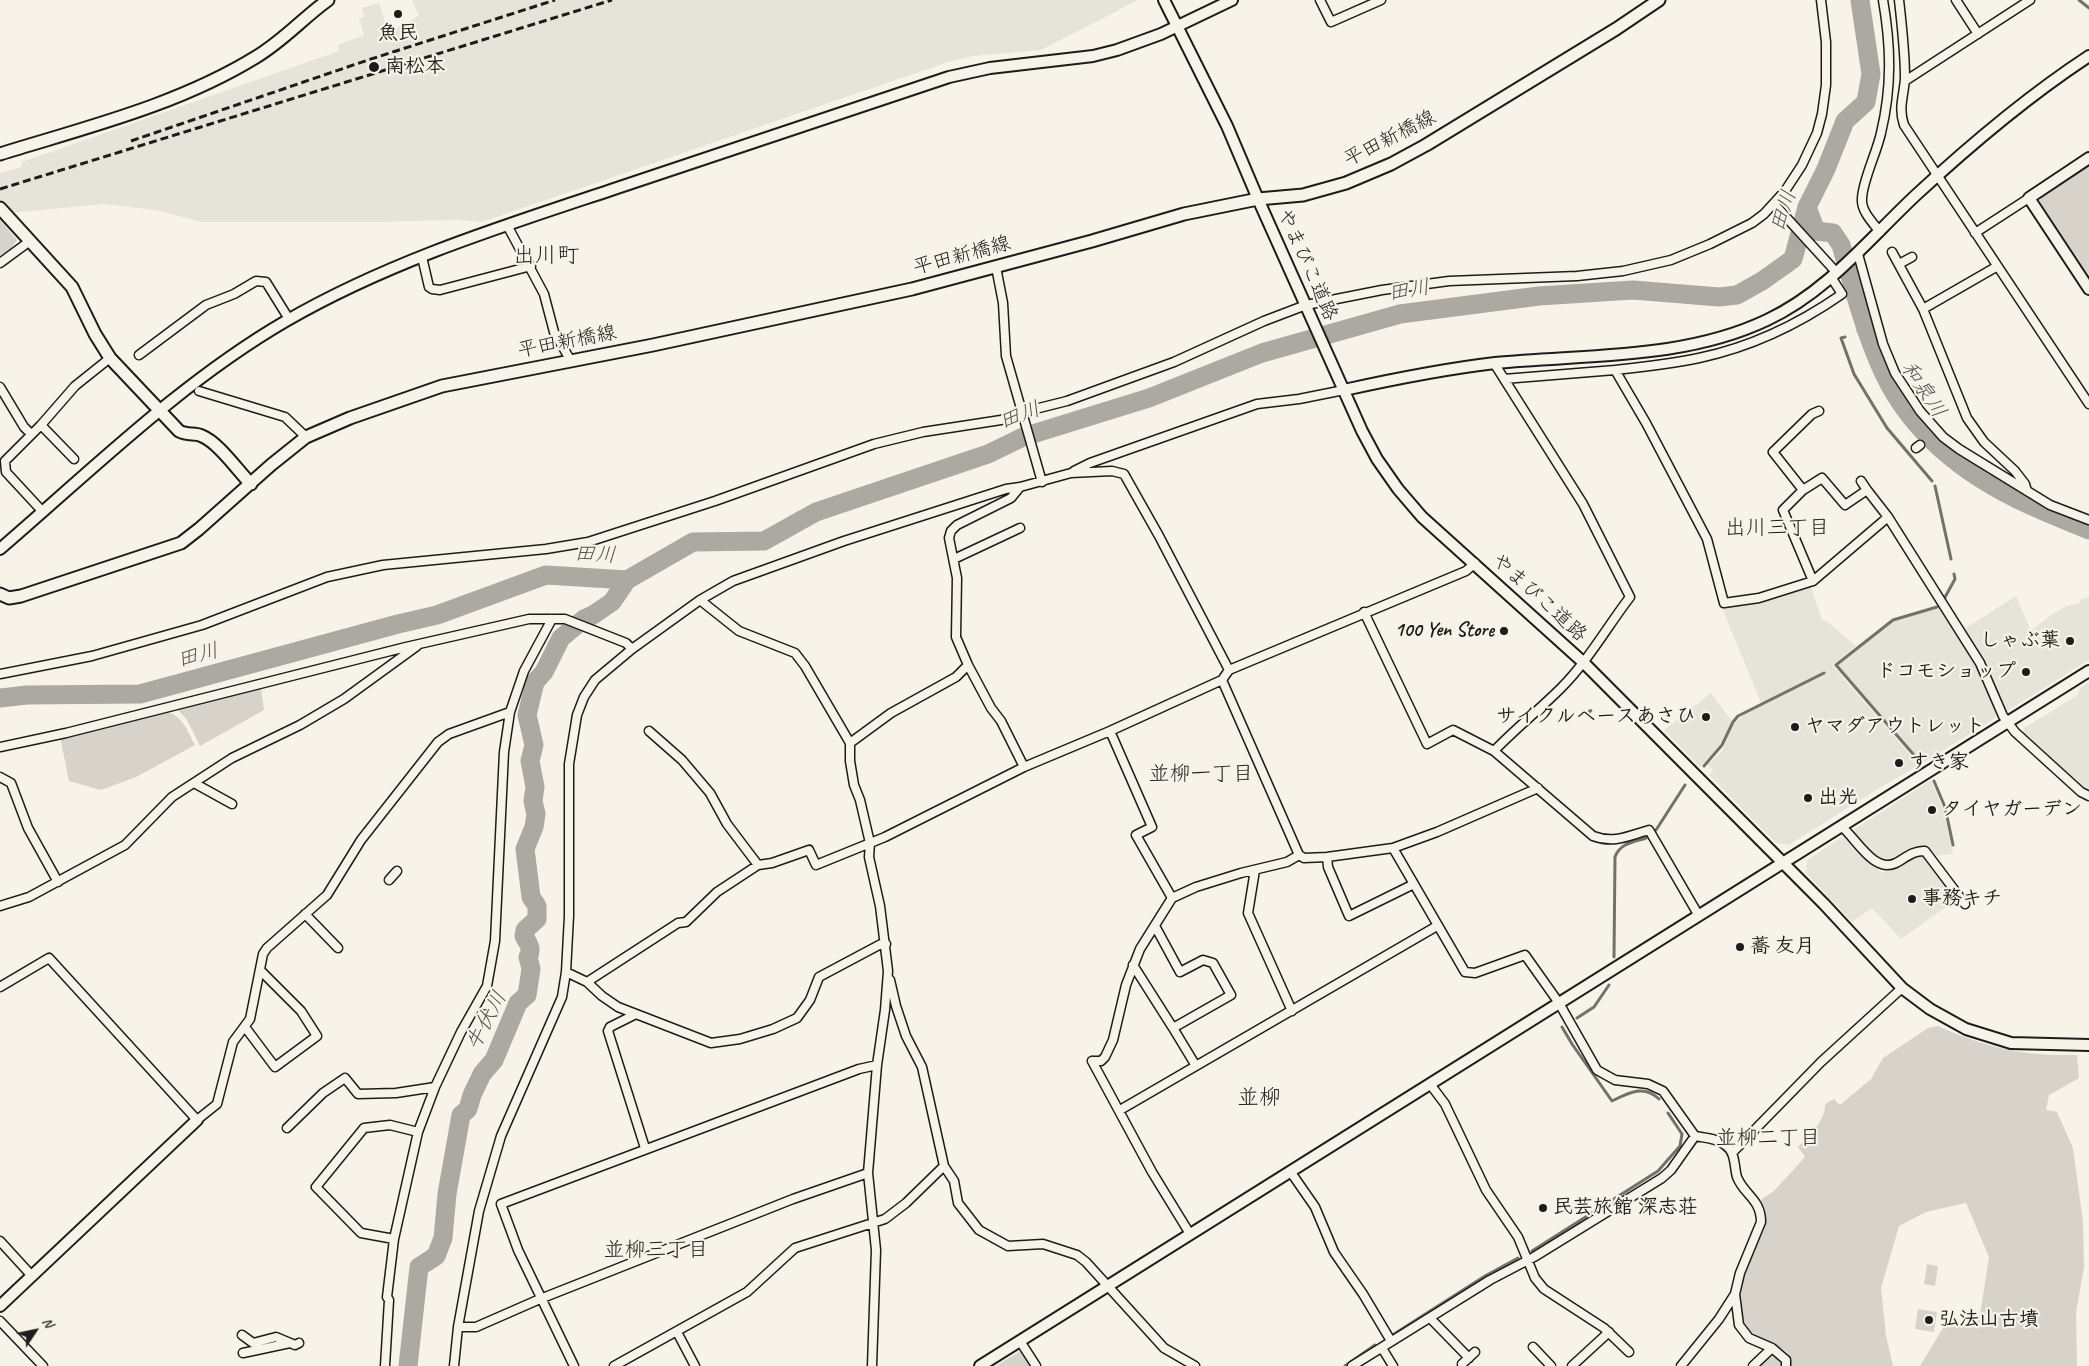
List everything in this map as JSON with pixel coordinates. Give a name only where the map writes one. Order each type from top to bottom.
[{"type":"main road","points":[[0,154],[133,113],[214,80],[257,57],[277,43],[328,0]]},
{"type":"main road","name":"平田新橋線","points":[[0,594],[10,598],[21,596],[180,542],[199,529],[306,438],[350,418],[442,386],[571,361],[912,289],[1184,214],[1258,199],[1303,195],[1346,183],[1391,164],[1616,29],[1659,0]]},
{"type":"main road","points":[[0,208],[72,286],[95,334],[110,358],[179,431],[186,435],[201,435],[213,443],[251,484]]},
{"type":"street","name":"やまびこ道路","points":[[1164,0],[1227,126],[1362,431],[1373,452],[1398,489],[1422,517],[1584,662],[1902,988],[1930,1009],[1966,1029],[2011,1043],[2066,1046],[2089,1045]]},
{"type":"street","points":[[0,550],[160,411],[228,356],[289,319],[344,289],[381,272],[507,225],[949,77],[990,68],[1093,56],[1138,43],[1232,0]]},
{"type":"street","points":[[1320,0],[1331,22],[1381,0]]},
{"type":"street","points":[[0,674],[92,656],[185,630],[327,577],[383,565],[546,549],[588,542],[715,501],[874,444],[923,432],[1001,420],[1067,401],[1174,362],[1264,321],[1307,308],[1382,290],[1449,281],[1577,276],[1643,267],[1671,260],[1729,235],[1752,222],[1774,205],[1802,165],[1817,133],[1822,114],[1827,56],[1821,0]]},
{"type":"street","points":[[1880,232],[1864,210],[1862,197],[1881,134],[1887,99],[1890,69],[1889,38],[1883,0]]},
{"type":"street","points":[[1899,0],[1904,41],[1905,81],[1900,113],[1902,119],[1996,266],[2089,404]]},
{"type":"street","points":[[1956,0],[1978,34]]},
{"type":"street","points":[[1905,81],[2030,0]]},
{"type":"street","points":[[1071,473],[1090,463],[1257,404],[1299,399],[1420,373],[1494,363],[1606,355],[1702,342],[1767,321],[1792,307],[1837,273],[1937,176],[2054,80],[2089,56]]},
{"type":"street","points":[[1975,233],[2089,158]]},
{"type":"street","points":[[2029,198],[2089,288]]},
{"type":"street","points":[[1504,379],[1614,370],[1699,358],[1728,351],[1762,339],[1795,323],[1842,294],[1837,273],[1774,205]]},
{"type":"street","points":[[507,225],[531,266],[544,294],[554,332],[571,361]]},
{"type":"street","points":[[0,263],[30,241]]},
{"type":"street","points":[[1892,252],[1923,309],[1967,418],[1984,442],[2015,471],[2025,484],[2027,491]]},
{"type":"street","points":[[1856,255],[1883,344],[1895,373],[1920,411],[1942,437],[1959,450],[2050,505],[2089,520]]},
{"type":"street","points":[[422,257],[429,287],[432,290],[440,290],[531,266]]},
{"type":"street","points":[[1899,264],[1912,257]]},
{"type":"street","points":[[1923,309],[1996,266]]},
{"type":"street","points":[[996,267],[1003,303],[1006,356],[1041,479]]},
{"type":"street","points":[[139,355],[206,305],[234,294],[256,281],[266,282],[289,319]]},
{"type":"street","points":[[43,512],[6,472],[4,461],[75,386],[110,358]]},
{"type":"street","points":[[1494,363],[1582,504],[1630,597],[1584,662],[1561,688],[1518,726],[1494,751]]},
{"type":"street","points":[[1614,370],[1646,423],[1708,539],[1724,603],[1759,598],[1813,582],[1888,517]]},
{"type":"street","points":[[0,387],[30,434]]},
{"type":"street","points":[[199,390],[285,417],[306,438]]},
{"type":"street","points":[[1803,490],[1772,452],[1812,414],[1819,411]]},
{"type":"street","points":[[41,424],[74,458]]},
{"type":"street","points":[[454,1366],[458,1327],[479,1211],[501,1136],[562,997],[566,972],[569,916],[569,764],[577,716],[584,697],[595,680],[630,647],[700,600],[748,574],[901,522],[1041,479],[1071,473],[1112,471],[1124,474],[1159,536],[1229,670]]},
{"type":"street","points":[[1813,582],[1783,510],[1803,490],[1822,478],[1845,505],[1867,490]]},
{"type":"street","points":[[1861,481],[1888,517],[1980,663],[2007,722],[2014,732],[2081,792],[2089,796]]},
{"type":"street","points":[[1020,487],[1011,498],[957,525],[951,531],[949,538],[956,578],[956,637],[968,665],[991,708],[1001,721],[1024,767]]},
{"type":"street","points":[[954,559],[1020,528]]},
{"type":"street","points":[[587,982],[678,923],[686,922],[717,892],[758,865],[772,864],[808,850],[816,865],[886,837],[1024,767],[1110,732],[1222,680],[1229,670],[1466,571],[1475,563]]},
{"type":"street","points":[[700,600],[739,631],[795,653],[805,666],[850,743],[850,761],[854,785],[860,800],[870,843],[869,857],[886,944],[888,971],[885,1010],[877,1064],[868,1173],[876,1250],[872,1366]]},
{"type":"street","points":[[1364,612],[1427,744],[1453,730],[1494,751],[1593,836],[1603,840],[1614,841],[1649,830],[1699,916]]},
{"type":"street","points":[[385,1366],[387,1297],[394,1239],[418,1132],[435,1087],[461,1032],[487,986],[495,948],[504,752],[510,712],[524,671],[552,619]]},
{"type":"street","points":[[0,747],[94,727],[522,620],[565,619],[626,643],[630,647]]},
{"type":"street","points":[[0,906],[29,897],[125,845],[172,797],[232,758],[300,725],[344,699],[420,644]]},
{"type":"street","points":[[850,743],[891,713],[956,677],[968,665]]},
{"type":"street","points":[[980,1366],[2089,671]]},
{"type":"street","points":[[1222,680],[1299,855],[1304,858],[1327,857],[1393,848],[1437,832],[1538,788]]},
{"type":"street","points":[[0,1306],[197,1120],[217,1104],[232,1042],[250,1019],[263,954],[267,948],[327,895],[361,840],[438,742],[449,734],[510,712]]},
{"type":"street","points":[[649,731],[682,760],[710,793],[727,824],[758,865]]},
{"type":"street","points":[[1110,732],[1152,827],[1136,835],[1172,898]]},
{"type":"street","points":[[0,777],[11,783],[28,828],[58,882]]},
{"type":"street","points":[[194,783],[232,804]]},
{"type":"street","points":[[1841,826],[1858,846],[1882,866],[1889,866],[1918,851],[1925,851],[1965,904]]},
{"type":"street","points":[[1393,848],[1465,972],[1475,973],[1525,955],[1559,1003],[1597,1070],[1616,1080],[1648,1084],[1663,1090],[1695,1136],[1726,1145],[1732,1153],[1738,1179],[1755,1200],[1761,1216],[1761,1222],[1740,1273],[1736,1294],[1739,1326],[1749,1338],[1772,1348],[1786,1360],[1786,1366]]},
{"type":"street","points":[[1190,1234],[1152,1172],[1092,1061],[1101,1061],[1105,1057],[1113,1040],[1126,985],[1133,965],[1140,949],[1172,898],[1196,887],[1287,862],[1299,855]]},
{"type":"street","points":[[1327,857],[1328,866],[1349,916],[1414,884]]},
{"type":"street","points":[[1255,870],[1248,913],[1292,1011]]},
{"type":"street","points":[[389,880],[397,871]]},
{"type":"street","points":[[305,914],[338,948]]},
{"type":"street","points":[[1154,926],[1180,972],[1203,960],[1213,963],[1231,995],[1173,1028]]},
{"type":"street","points":[[1120,1110],[1437,926]]},
{"type":"street","points":[[566,972],[587,982],[602,996],[634,1014],[711,1043],[740,1039],[773,1029],[797,1018],[810,1000],[819,977],[881,944],[886,944]]},
{"type":"street","points":[[0,987],[49,958],[197,1120]]},
{"type":"street","points":[[1133,965],[1196,1066]]},
{"type":"street","points":[[245,1027],[275,1067],[317,1036],[301,1012],[260,970]]},
{"type":"street","points":[[888,971],[896,1006],[906,1036],[922,1067],[944,1166],[954,1181],[958,1204],[979,1230],[1008,1246],[1043,1244],[1077,1255],[1086,1262],[1164,1348],[1195,1366]]},
{"type":"street","points":[[1732,1153],[1821,1062],[1902,988]]},
{"type":"street","points":[[634,1014],[610,1027],[608,1031],[645,1148]]},
{"type":"street","points":[[574,1366],[540,1299],[518,1250],[501,1204],[645,1148],[877,1064]]},
{"type":"street","points":[[287,1128],[323,1093],[345,1078],[358,1094],[435,1087]]},
{"type":"street","points":[[1430,1084],[1445,1104],[1486,1190],[1518,1237],[1535,1278],[1544,1289],[1609,1332],[1629,1352]]},
{"type":"street","points":[[394,1239],[361,1233],[316,1187],[364,1128],[390,1126],[418,1132]]},
{"type":"street","points":[[1352,1366],[1490,1280],[1534,1257],[1662,1178],[1695,1136]]},
{"type":"street","points":[[614,1366],[747,1292],[795,1248],[884,1220],[906,1203],[944,1166]]},
{"type":"street","points":[[1290,1171],[1315,1207],[1334,1252],[1363,1294],[1391,1341]]},
{"type":"street","points":[[458,1327],[476,1327],[540,1299],[793,1199],[868,1173]]},
{"type":"street","points":[[0,1241],[32,1276]]},
{"type":"street","points":[[1681,1366],[1719,1319],[1736,1294]]},
{"type":"street","points":[[1430,1318],[1472,1355],[1462,1364]]},
{"type":"street","points":[[0,1321],[43,1366]]},
{"type":"street","points":[[677,1332],[695,1366]]},
{"type":"street","points":[[1572,1366],[1609,1332]]},
{"type":"street","points":[[242,1335],[252,1343],[276,1337],[295,1345],[299,1343]]},
{"type":"street","points":[[1020,1341],[1036,1366]]},
{"type":"street","points":[[243,1353],[290,1343]]},
{"type":"street","points":[[1533,1347],[1543,1352],[1551,1366]]},
{"type":"street","points":[[1382,1348],[1393,1366]]},
{"type":"street","points":[[1753,1366],[1772,1348]]},
{"type":"shaded area","points":[[412,0],[1138,0],[1041,50],[973,56],[948,62],[482,222],[458,220],[202,222],[155,210],[104,204],[10,213],[0,199],[0,173],[22,167],[22,162],[339,51],[338,45],[364,35],[359,18],[364,17],[362,8],[379,3],[388,32],[419,16]]},
{"type":"shaded area","points":[[2089,165],[2089,275],[2040,202],[2041,197]]},
{"type":"shaded area","points":[[0,220],[17,240],[11,249],[0,256]]},
{"type":"shaded area","points":[[1811,587],[1822,620],[1828,622],[1856,646],[1832,665],[1919,765],[1789,845],[1776,843],[1709,775],[1713,770],[1708,765],[1722,751],[1734,724],[1748,711],[1762,705],[1721,606],[1756,603]]},
{"type":"shaded area","points":[[2016,596],[2031,631],[2051,615],[2067,606],[2080,603],[2080,600],[2089,597],[2089,660],[2007,711],[2003,709],[1985,663],[1964,629]]},
{"type":"shaded area","points":[[1940,608],[1979,669],[1997,717],[1923,763],[1838,666],[1895,620]]},
{"type":"shaded area","points":[[2089,682],[2089,789],[2083,786],[2023,733],[2024,728],[2078,695],[2080,688]]},
{"type":"shaded area","points":[[261,688],[264,710],[200,746],[187,720],[177,709]]},
{"type":"shaded area","points":[[1711,693],[1732,721],[1720,744],[1700,767],[1664,730]]},
{"type":"shaded area","points":[[165,711],[180,720],[195,745],[136,777],[101,790],[69,781],[60,737]]},
{"type":"shaded area","points":[[1931,780],[1944,811],[1953,854],[1934,856],[1929,849],[1923,846],[1889,862],[1884,861],[1859,841],[1852,831]]},
{"type":"shaded area","points":[[1841,838],[1845,838],[1853,849],[1882,873],[1924,854],[1957,899],[1901,939],[1872,908],[1852,922],[1806,873],[1807,860]]},
{"type":"shaded area","points":[[1938,1026],[1973,1040],[2005,1049],[2039,1054],[2077,1055],[2079,1078],[2049,1095],[2046,1110],[2057,1112],[2073,1148],[2083,1222],[2084,1267],[2076,1312],[2077,1366],[1920,1366],[1943,1328],[1980,1315],[1989,1257],[1966,1203],[1926,1212],[1899,1226],[1881,1288],[1886,1336],[1893,1366],[1790,1366],[1789,1354],[1778,1346],[1755,1336],[1747,1328],[1742,1319],[1740,1309],[1739,1299],[1743,1278],[1765,1225],[1763,1207],[1760,1202],[1774,1191],[1805,1157],[1798,1147],[1820,1122],[1825,1110],[1825,1104],[1834,1099],[1840,1105],[1871,1079],[1883,1058],[1928,1028]]},
{"type":"shaded area","points":[[1927,1264],[1938,1266],[1935,1286],[1924,1284]]},
{"type":"shaded area","points":[[1918,1309],[1937,1312],[1934,1332],[1915,1329]]},
{"type":"shaded area","points":[[1022,1350],[1032,1366],[996,1366]]},
{"type":"shaded area","points":[[1772,1356],[1780,1360],[1781,1366],[1757,1366]]},
{"type":"waterway","name":"田川","points":[[0,698],[27,695],[140,694],[437,615],[546,575],[627,580],[693,542],[764,541],[816,512],[988,454],[1023,437],[1149,398],[1262,353],[1400,314],[1539,296],[1633,290],[1719,297],[1737,295],[1762,281],[1793,259],[1807,207],[1826,169],[1845,121],[1866,102],[1871,74],[1860,0]]},
{"type":"waterway","points":[[2079,0],[2089,8]]},
{"type":"waterway","name":"和泉川","points":[[1807,207],[1816,231],[1833,233],[1841,245],[1863,320],[1880,365],[1891,387],[1919,426],[1935,444],[1973,474],[2033,507],[2089,530]]},
{"type":"waterway","points":[[1858,331],[1866,329]]},
{"type":"waterway","points":[[1845,337],[1841,338],[1854,374],[1887,428],[1932,481]]},
{"type":"waterway","points":[[1935,486],[1951,559]]},
{"type":"waterway","points":[[1944,599],[1955,579],[1954,574]]},
{"type":"waterway","name":"牛伏川","points":[[408,1366],[419,1267],[436,1256],[443,1238],[447,1194],[461,1115],[468,1109],[482,1074],[494,1060],[518,1003],[527,995],[531,969],[528,957],[530,949],[524,936],[525,930],[537,919],[537,906],[531,897],[525,849],[534,827],[536,814],[533,801],[535,787],[530,761],[534,745],[527,715],[535,682],[544,672],[561,638],[584,619],[612,602],[627,580]]},
{"type":"waterway","points":[[1920,762],[1836,665],[1893,620],[1937,607]]},
{"type":"waterway","points":[[1704,766],[1722,745],[1738,716],[1824,673]]},
{"type":"waterway","points":[[1934,781],[1945,807],[1953,845]]},
{"type":"waterway","points":[[1656,830],[1685,785]]},
{"type":"waterway","points":[[1614,957],[1615,857],[1617,852],[1624,846],[1646,838]]},
{"type":"waterway","points":[[1577,1018],[1594,1007],[1609,985]]},
{"type":"waterway","points":[[1562,1027],[1612,1101],[1636,1091],[1648,1092],[1659,1099]]},
{"type":"waterway","points":[[1532,1251],[1658,1171],[1680,1146],[1682,1134],[1668,1113]]},
{"type":"waterway","points":[[1391,1336],[1485,1276],[1518,1258]]},
{"type":"waterway","points":[[1345,1366],[1375,1345]]},
{"type":"railway","points":[[131,141],[368,60],[555,0]]},
{"type":"railway","points":[[0,189],[612,0]]},
{"type":"place","name":"魚民","points":[[398,14]]},
{"type":"place","name":"南松本","points":[[374,67]]},
{"type":"place","name":"100 Yen Store","points":[[1504,631]]},
{"type":"place","name":"しゃぶ葉","points":[[2070,641]]},
{"type":"place","name":"ドコモショップ","points":[[2026,672]]},
{"type":"place","name":"サイクルベースあさひ","points":[[1706,717]]},
{"type":"place","name":"ヤマダアウトレット","points":[[1795,727]]},
{"type":"place","name":"すき家","points":[[1899,763]]},
{"type":"place","name":"出光","points":[[1808,798]]},
{"type":"place","name":"タイヤガーデン","points":[[1932,810]]},
{"type":"place","name":"事務キチ","points":[[1912,899]]},
{"type":"place","name":"蕎 友月","points":[[1740,947]]},
{"type":"place","name":"民芸旅館 深志荘","points":[[1543,1208]]},
{"type":"place","name":"弘法山古墳","points":[[1929,1320]]},
{"type":"district","name":"出川町","points":[[546,256]]},
{"type":"district","name":"出川三丁目","points":[[1777,528]]},
{"type":"district","name":"並柳一丁目","points":[[1201,774]]},
{"type":"district","name":"並柳","points":[[1259,1098]]},
{"type":"district","name":"並柳二丁目","points":[[1768,1138]]},
{"type":"district","name":"並柳三丁目","points":[[656,1250]]}]
